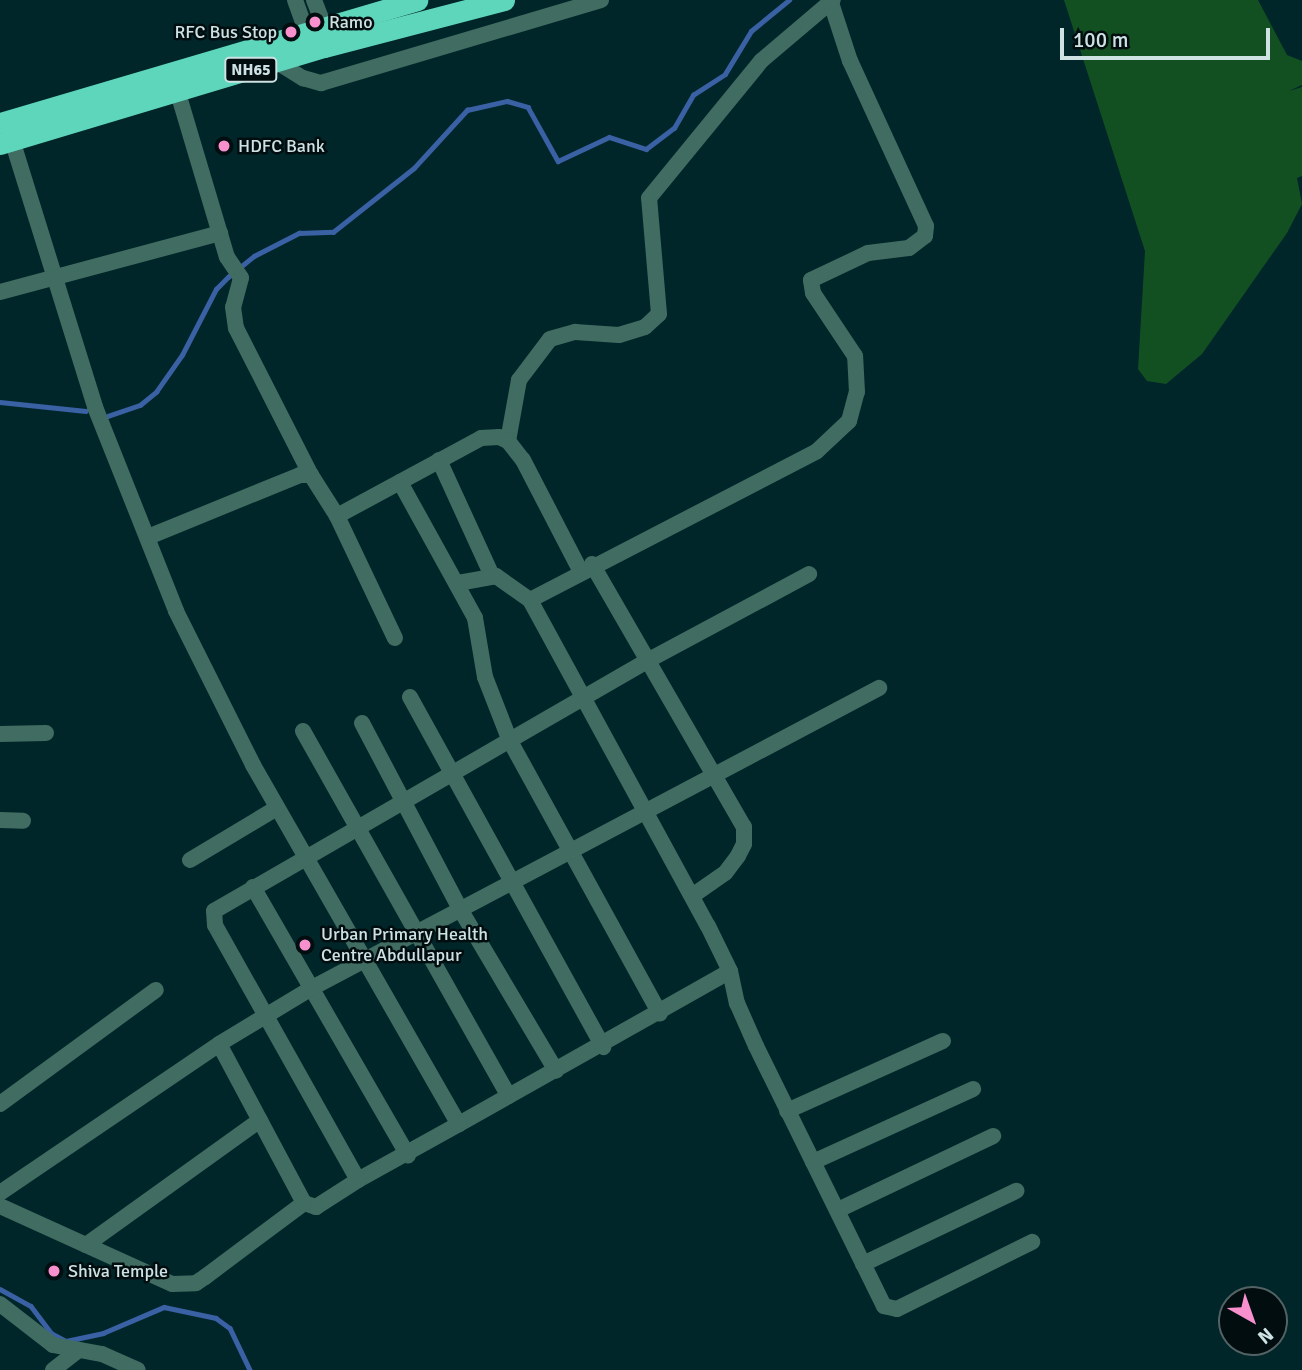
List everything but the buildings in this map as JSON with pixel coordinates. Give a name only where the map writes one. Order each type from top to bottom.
[{"type":"highway","name":"NH65","points":[[4,136],[319,39],[417,0]]},
{"type":"highway","name":"NH65","points":[[4,136],[178,93],[277,62],[319,39],[504,0]]},
{"type":"street","points":[[295,0],[319,39]]},
{"type":"street","points":[[314,0],[319,39]]},
{"type":"street","points":[[277,62],[303,78],[321,83],[601,0]]},
{"type":"street","points":[[530,600],[586,567],[817,451],[849,421],[857,392],[855,356],[813,293],[811,280],[869,253],[909,248],[925,236],[926,226],[850,61],[832,1],[761,61],[649,198],[659,314],[645,327],[619,335],[575,332],[550,339],[519,380],[509,441],[586,567],[647,661],[744,827],[744,844],[725,873],[692,896]]},
{"type":"street","points":[[178,93],[220,233],[236,271],[233,307],[236,328],[311,475],[337,516],[395,638]]},
{"type":"street","points":[[4,136],[95,407],[206,676],[277,808],[368,962],[458,1124]]},
{"type":"street","points":[[0,292],[220,233]]},
{"type":"street","points":[[337,516],[481,438],[509,441]]},
{"type":"street","points":[[439,460],[492,576]]},
{"type":"street","points":[[148,537],[287,480],[311,475]]},
{"type":"street","points":[[400,482],[475,618],[485,677],[510,741],[660,1014]]},
{"type":"street","points":[[358,1180],[213,920],[220,906],[582,701],[647,661],[809,574]]},
{"type":"street","points":[[458,583],[492,576],[506,579],[530,600],[582,701],[648,811],[730,971],[737,1003],[787,1111],[884,1306],[893,1310],[1032,1242]]},
{"type":"street","points":[[0,1193],[219,1044],[310,989],[368,962],[415,933],[514,880],[572,853],[714,773],[879,688]]},
{"type":"street","points":[[410,697],[514,880],[603,1047]]},
{"type":"street","points":[[362,723],[405,800],[460,909],[556,1071]]},
{"type":"street","points":[[303,731],[509,1096]]},
{"type":"street","points":[[0,734],[46,733]]},
{"type":"street","points":[[190,860],[277,808]]},
{"type":"street","points":[[0,820],[23,821]]},
{"type":"street","points":[[253,887],[408,1154]]},
{"type":"street","points":[[219,1044],[304,1203],[316,1207],[358,1180],[458,1124],[603,1047],[730,971]]},
{"type":"street","points":[[0,1104],[156,990]]},
{"type":"street","points":[[787,1111],[943,1041]]},
{"type":"street","points":[[813,1162],[973,1089]]},
{"type":"street","points":[[86,1245],[260,1120]]},
{"type":"street","points":[[838,1210],[993,1136]]},
{"type":"street","points":[[863,1264],[1016,1191]]},
{"type":"street","points":[[0,1206],[172,1284],[196,1283],[304,1203]]},
{"type":"street","points":[[0,1304],[48,1342],[138,1370]]},
{"type":"street","points":[[53,1370],[79,1350]]},
{"type":"green space","points":[[1064,0],[1258,0],[1287,55],[1302,61],[1302,85],[1289,91],[1302,87],[1302,176],[1297,178],[1302,204],[1287,233],[1202,354],[1166,384],[1147,381],[1138,369],[1145,251]]},
{"type":"waterway","points":[[108,416],[140,405],[156,392],[182,355],[216,289],[228,277],[254,256],[299,233],[333,232],[414,168],[467,110],[507,101],[528,107],[558,161],[609,137],[646,149],[674,128],[693,95],[725,74],[751,31],[789,0]]},
{"type":"waterway","points":[[0,402],[86,411]]},
{"type":"waterway","points":[[0,1289],[31,1306],[51,1333],[66,1341],[103,1333],[164,1307],[216,1318],[230,1328],[250,1370]]},
{"type":"place","name":"Ramo","points":[[315,22]]},
{"type":"place","name":"RFC Bus Stop","points":[[291,32]]},
{"type":"place","name":"HDFC Bank","points":[[224,146]]},
{"type":"place","name":"Urban Primary Health Centre Abdullapur","points":[[305,945]]},
{"type":"place","name":"Shiva Temple","points":[[54,1271]]}]
